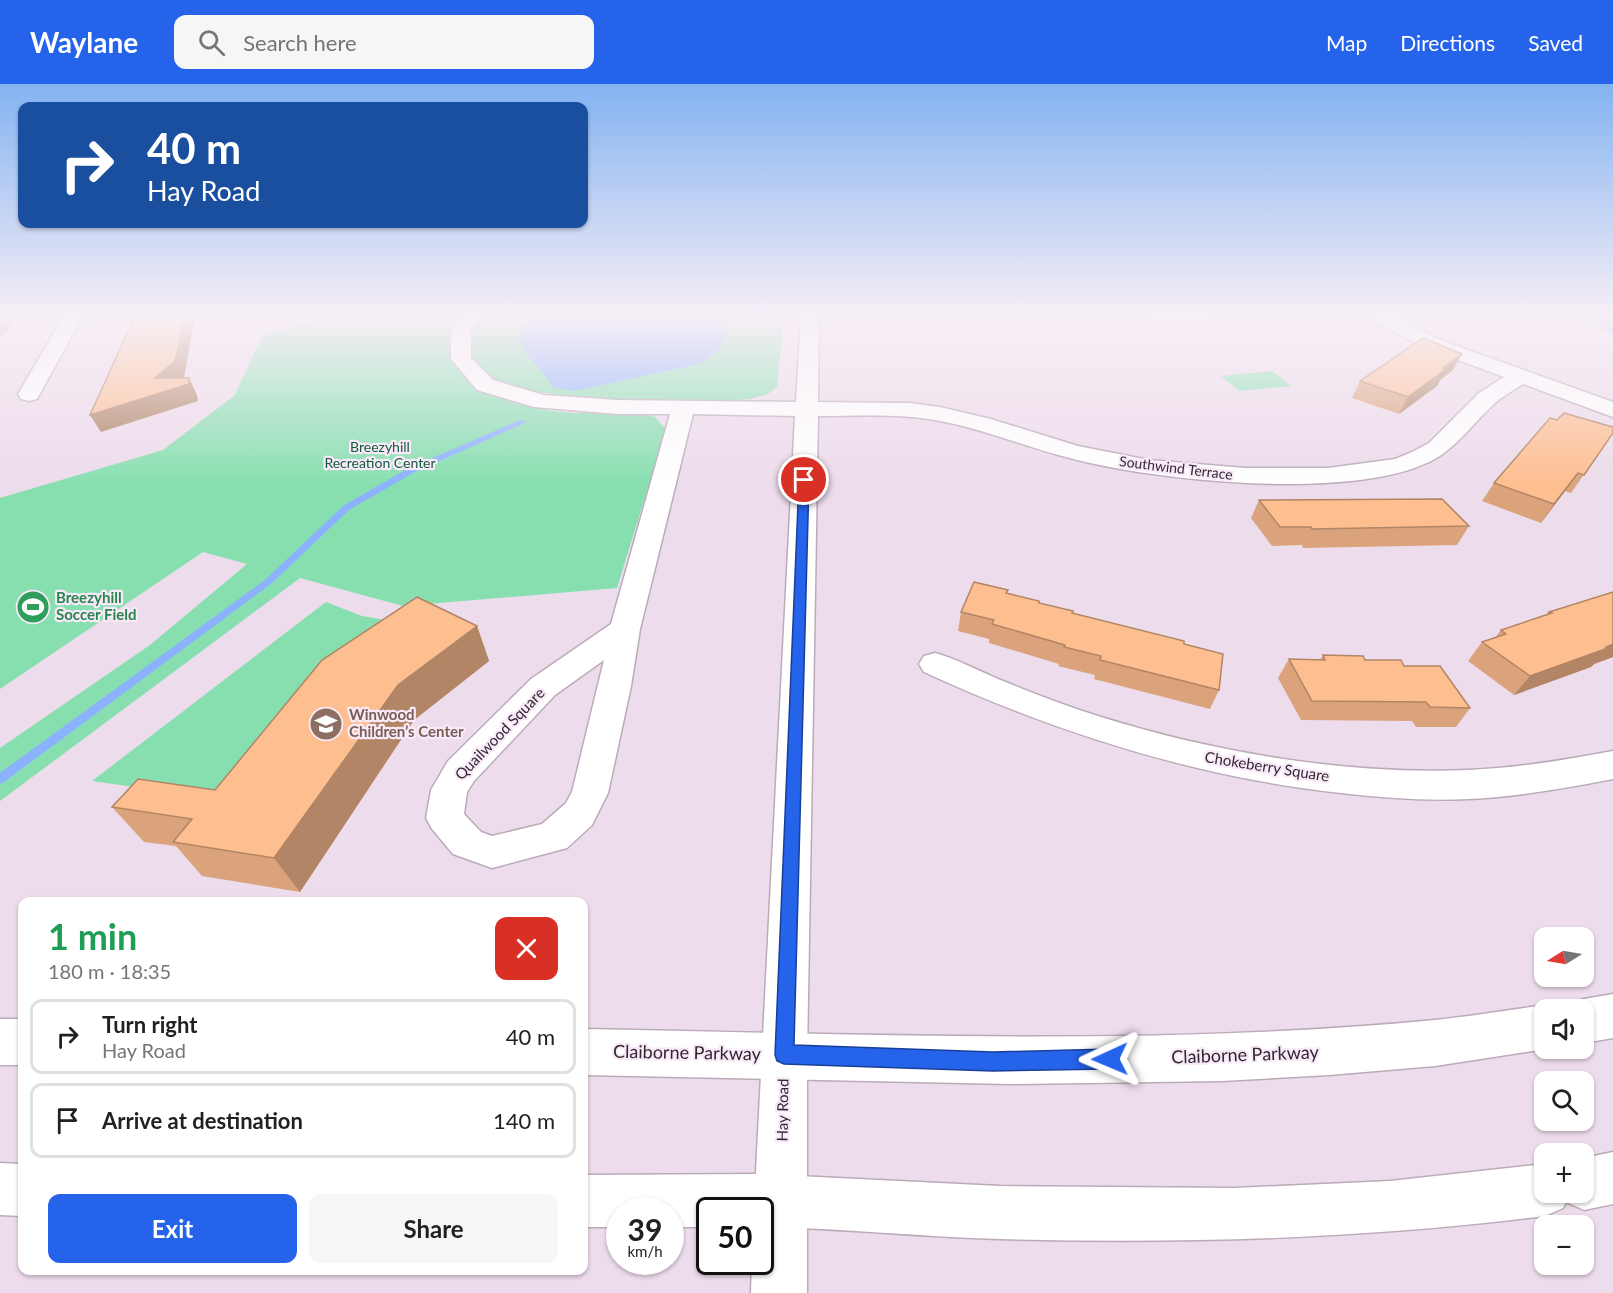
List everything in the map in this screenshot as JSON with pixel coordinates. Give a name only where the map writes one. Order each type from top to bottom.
[{"type":"street","points":[[29,394],[41,372]]},
{"type":"street","points":[[473,372],[485,385],[542,402],[685,408],[806,408]]},
{"type":"street","name":"Hay Road","points":[[779,1293],[784,1055],[808,372]]},
{"type":"street","points":[[1511,372],[1613,410]]},
{"type":"street","name":"Southwind Terrace","points":[[806,408],[909,410],[940,414],[983,424],[1074,452],[1149,467],[1245,475],[1328,475],[1401,465],[1421,457],[1437,447],[1487,398],[1521,376]]},
{"type":"street","name":"Quailwood Square","points":[[625,629],[543,687],[461,771],[449,790],[445,818],[467,843],[492,852],[553,837],[579,814],[590,793],[615,686],[625,629],[679,419],[685,408]]},
{"type":"street","name":"Chokeberry Square","points":[[935,664],[999,694],[1071,722],[1149,745],[1231,764],[1316,777],[1401,784],[1482,784],[1561,775],[1613,765]]},
{"type":"street","points":[[1594,1019],[1613,1016]]},
{"type":"street","name":"Claiborne Parkway","points":[[588,1052],[784,1055],[993,1062],[1275,1056],[1436,1043],[1534,1029]]},
{"type":"street","points":[[0,1042],[18,1042]]},
{"type":"street","points":[[1594,1182],[1613,1178]]},
{"type":"street","points":[[0,1189],[18,1190]]},
{"type":"street","points":[[588,1201],[782,1201],[921,1210],[1108,1214],[1322,1211],[1485,1198],[1534,1191]]},
{"type":"green space","name":"Breezyhill Recreation Center","points":[[245,372],[778,372],[777,387],[768,394],[750,399],[723,401],[590,399],[531,391],[514,403],[544,410],[573,413],[641,413],[655,417],[666,429],[617,588],[403,606],[300,578],[0,801],[0,748],[150,645],[247,564],[203,552],[0,689],[0,498],[163,450],[235,395]]},
{"type":"green space","points":[[1274,372],[1291,386],[1239,391],[1221,376]]},
{"type":"green space","points":[[326,602],[362,616],[434,628],[253,804],[92,781]]},
{"type":"water","points":[[542,372],[659,372],[573,391],[553,387]]},
{"type":"building","points":[[109,372],[162,372],[155,378],[189,378],[189,384],[90,415]]},
{"type":"building","points":[[1373,372],[1441,372],[1408,397],[1360,381]]},
{"type":"building","points":[[1564,413],[1613,427],[1613,433],[1584,475],[1578,473],[1554,504],[1494,483],[1550,418],[1557,420]]},
{"type":"building","points":[[1442,499],[1469,526],[1312,529],[1311,527],[1280,527],[1259,500]]},
{"type":"building","points":[[974,582],[1008,590],[1006,593],[1073,611],[1072,613],[1184,641],[1184,644],[1223,654],[1219,690],[1100,660],[1101,656],[1064,647],[1065,645],[992,624],[994,620],[961,612]]},
{"type":"building","points":[[1613,592],[1613,644],[1606,647],[1608,648],[1530,676],[1482,642],[1506,634],[1501,630]]},
{"type":"building","points":[[417,597],[477,626],[398,685],[274,858],[173,842],[192,819],[112,807],[138,779],[215,790],[322,660]]},
{"type":"building","points":[[1323,655],[1363,656],[1365,660],[1401,660],[1404,666],[1440,666],[1470,708],[1430,707],[1426,702],[1312,701],[1289,659],[1325,660]]},
{"type":"waterway","points":[[0,779],[268,582],[346,508],[410,471],[523,422]]},
{"type":"place","name":"Breezyhill Soccer Field","points":[[33,607]]},
{"type":"place","name":"Winwood Children’s Center","points":[[326,724]]},
{"type":"route","points":[[804,480],[784,1055],[993,1062],[1110,1059]]}]
